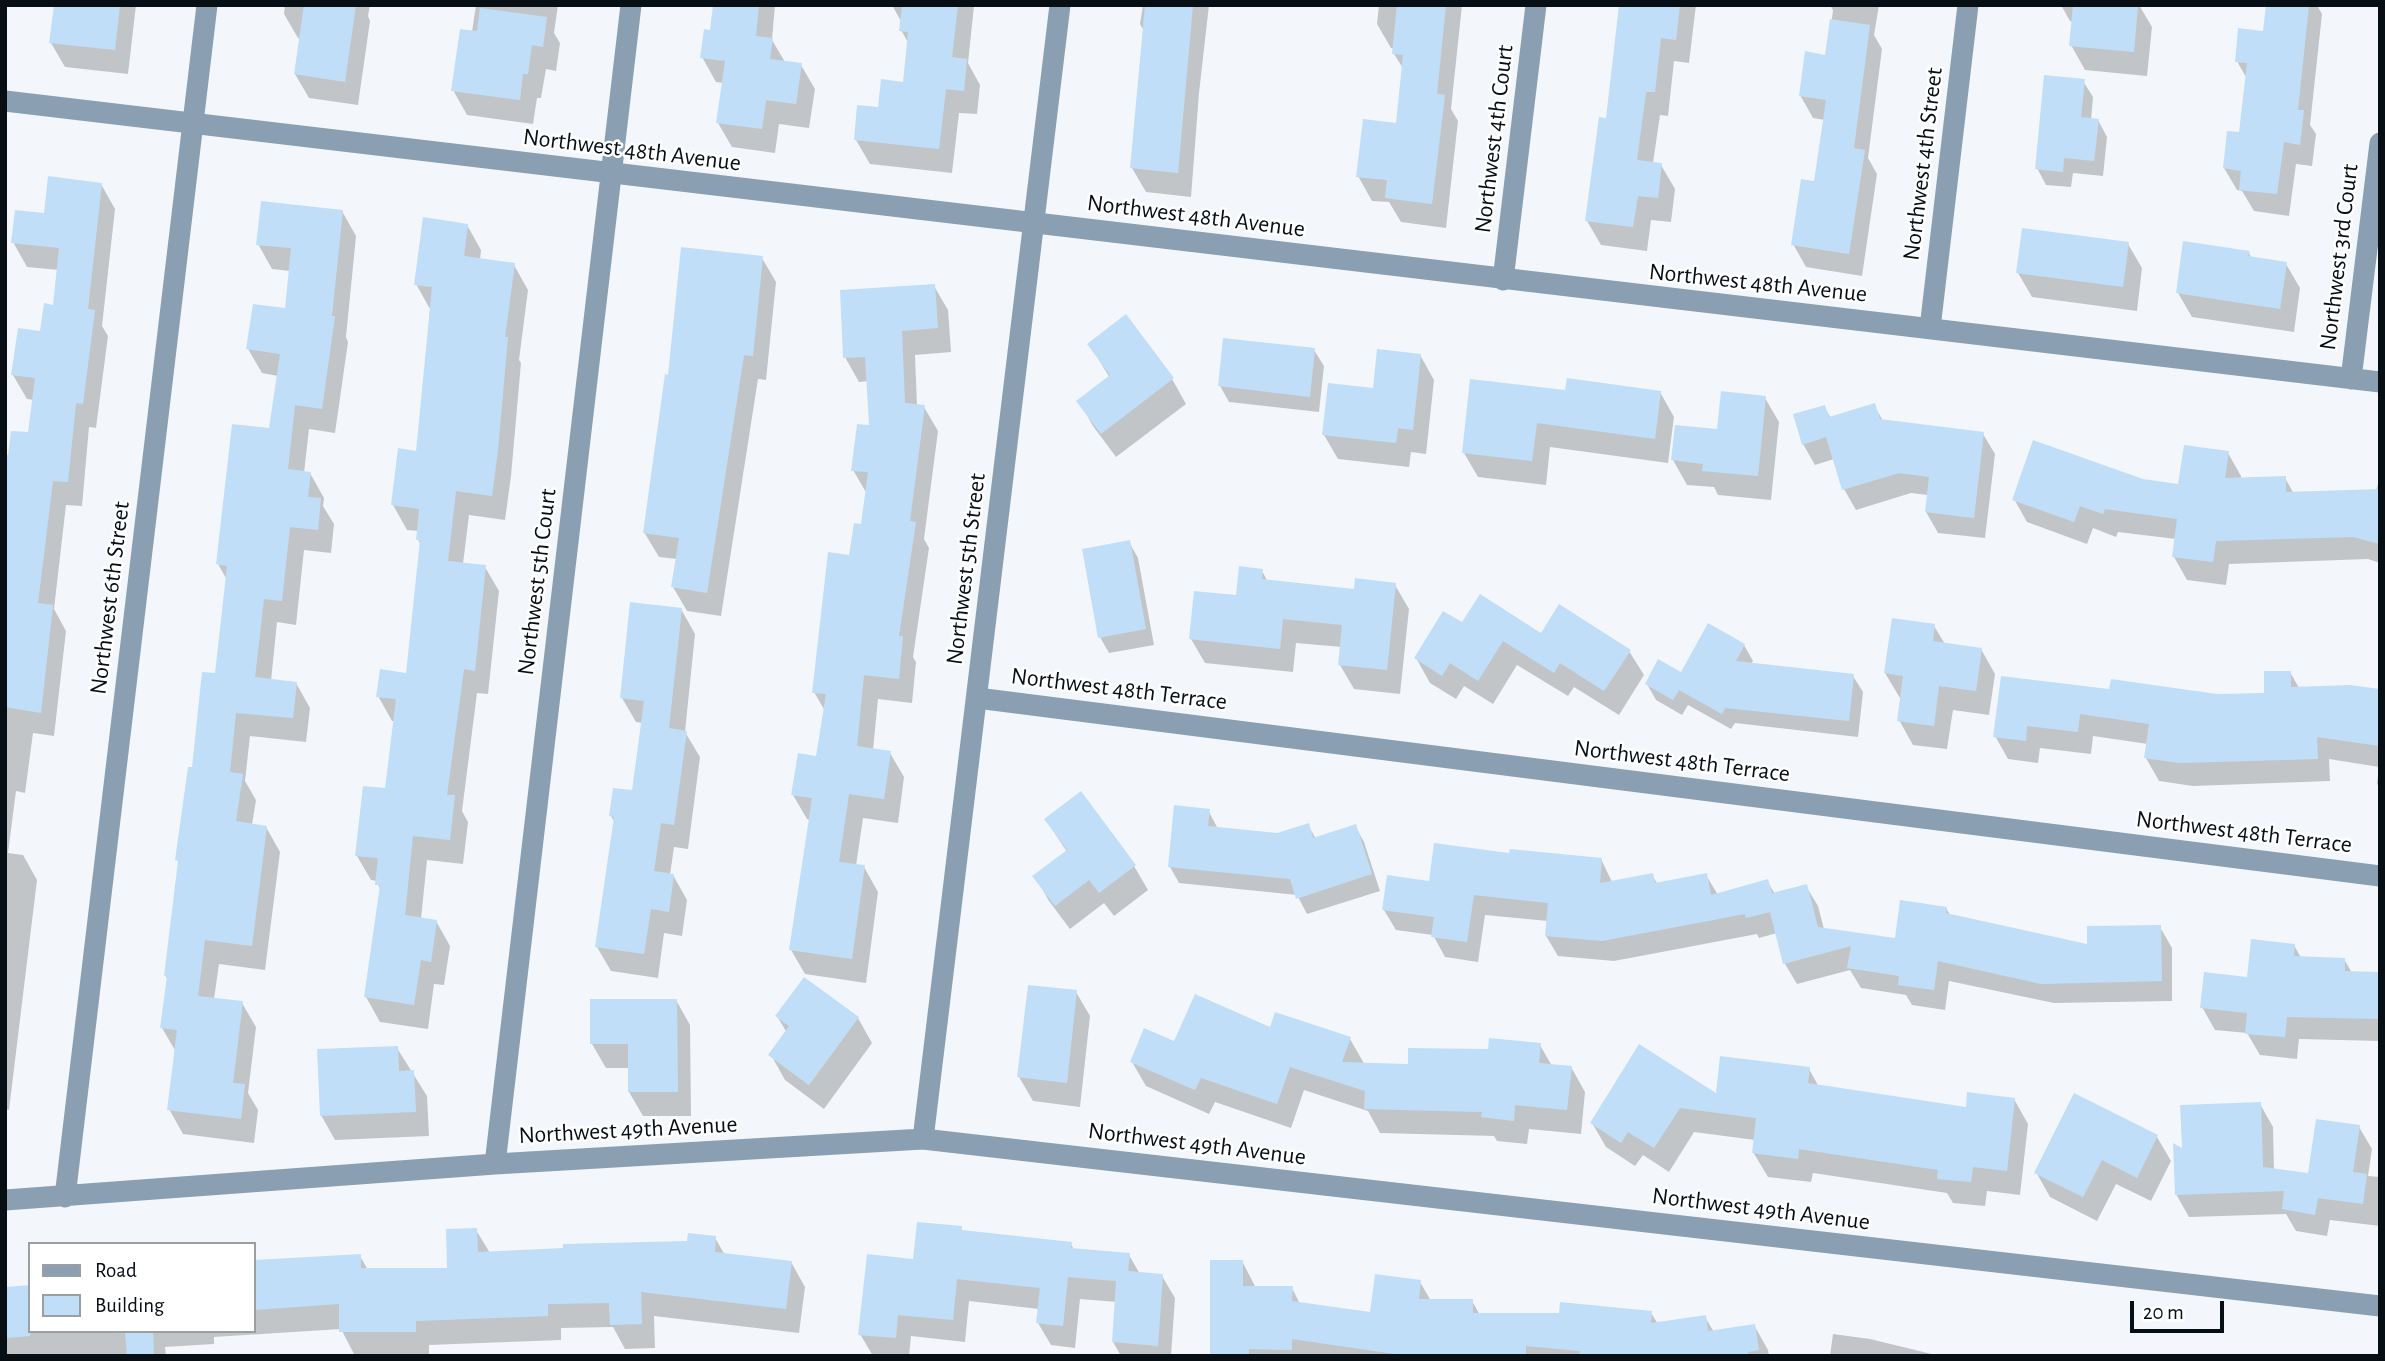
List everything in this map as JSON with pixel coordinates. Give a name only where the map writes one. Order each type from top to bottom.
[{"type":"street","name":"Northwest 6th Street","points":[[65,1197],[207,5]]},
{"type":"street","name":"Northwest 5th Court","points":[[495,1164],[631,5]]},
{"type":"street","name":"Northwest 5th Street","points":[[923,1139],[1059,5]]},
{"type":"street","name":"Northwest 4th Court","points":[[1503,280],[1536,5]]},
{"type":"street","name":"Northwest 4th Street","points":[[1930,328],[1968,5]]},
{"type":"street","name":"Northwest 48th Avenue","points":[[5,101],[2380,382]]},
{"type":"street","name":"Northwest 3rd Court","points":[[2351,379],[2380,143]]},
{"type":"street","name":"Northwest 48th Terrace","points":[[977,698],[2380,876]]},
{"type":"street","name":"Northwest 49th Avenue","points":[[5,1200],[495,1164],[923,1139],[2380,1306]]},
{"type":"building","points":[[54,5],[120,5],[115,50],[49,43]]},
{"type":"building","points":[[304,5],[356,5],[345,82],[294,74]]},
{"type":"building","points":[[713,5],[759,5],[756,36],[773,38],[770,59],[802,63],[796,104],[766,100],[762,129],[716,123],[725,61],[700,58],[704,29],[710,30]]},
{"type":"building","points":[[902,5],[958,5],[952,57],[967,59],[964,91],[946,89],[939,149],[854,140],[857,105],[878,107],[881,79],[903,82],[908,32],[899,31]]},
{"type":"building","points":[[1145,5],[1193,5],[1178,173],[1130,168]]},
{"type":"building","points":[[1397,5],[1446,5],[1437,94],[1445,95],[1432,204],[1385,198],[1387,180],[1356,177],[1363,119],[1396,123],[1403,55],[1392,54]]},
{"type":"building","points":[[1619,5],[1680,5],[1676,40],[1661,38],[1655,92],[1646,92],[1637,160],[1662,163],[1658,198],[1638,196],[1633,227],[1585,221],[1599,117],[1606,118]]},
{"type":"building","points":[[2073,5],[2138,5],[2134,52],[2069,46]]},
{"type":"building","points":[[2266,5],[2309,5],[2298,110],[2304,110],[2300,145],[2284,142],[2277,194],[2239,190],[2241,171],[2223,168],[2227,131],[2239,132],[2247,63],[2235,62],[2238,28],[2263,31]]},
{"type":"building","points":[[480,8],[547,17],[543,47],[532,45],[528,74],[523,74],[520,100],[451,91],[460,29],[477,31]]},
{"type":"building","points":[[1830,19],[1870,25],[1854,148],[1865,150],[1849,254],[1791,245],[1801,179],[1814,181],[1826,100],[1799,96],[1805,51],[1825,55]]},
{"type":"building","points":[[2044,75],[2085,79],[2081,117],[2099,119],[2094,161],[2064,158],[2063,172],[2035,169]]},
{"type":"building","points":[[48,176],[102,183],[88,309],[95,310],[83,404],[76,403],[68,482],[53,481],[38,603],[53,605],[41,713],[5,707],[5,454],[8,455],[11,431],[28,432],[35,378],[11,375],[18,328],[40,331],[44,303],[53,305],[59,248],[11,243],[15,210],[44,213]]},
{"type":"building","points":[[261,201],[343,210],[332,316],[335,316],[322,409],[295,405],[288,469],[311,472],[308,497],[321,498],[318,530],[290,527],[282,601],[264,599],[255,677],[297,682],[293,718],[236,713],[230,772],[243,774],[236,821],[267,826],[252,946],[205,940],[198,996],[243,1001],[233,1083],[245,1084],[241,1119],[167,1110],[177,1030],[160,1028],[178,861],[175,860],[188,767],[192,767],[202,672],[215,673],[227,566],[216,564],[232,424],[269,428],[280,354],[246,349],[253,304],[285,308],[291,248],[256,245]]},
{"type":"building","points":[[423,217],[468,224],[464,256],[515,263],[505,337],[508,337],[492,496],[456,491],[448,561],[486,565],[475,671],[464,669],[447,795],[455,795],[450,840],[413,836],[405,915],[437,920],[431,962],[421,960],[414,1005],[364,997],[380,885],[375,885],[378,858],[355,856],[363,786],[385,788],[396,699],[376,697],[380,669],[406,673],[420,540],[416,540],[419,509],[391,505],[398,448],[416,451],[432,287],[414,285]]},
{"type":"building","points":[[2022,228],[2129,242],[2123,287],[2016,273]]},
{"type":"building","points":[[2183,241],[2250,251],[2248,256],[2287,262],[2280,309],[2176,293]]},
{"type":"building","points":[[681,247],[763,256],[753,356],[744,355],[707,593],[671,587],[679,538],[643,533],[665,374],[668,375]]},
{"type":"building","points":[[935,284],[938,328],[902,331],[905,403],[925,405],[910,521],[916,522],[899,636],[903,636],[899,679],[864,675],[857,746],[891,751],[884,799],[849,794],[839,862],[865,865],[852,959],[789,950],[812,798],[791,795],[798,753],[816,756],[826,694],[812,693],[828,552],[849,555],[854,523],[861,524],[868,472],[851,471],[857,424],[869,425],[865,357],[843,358],[840,290]]},
{"type":"building","points":[[1126,314],[1174,378],[1101,434],[1076,401],[1110,375],[1087,344]]},
{"type":"building","points":[[1223,338],[1315,348],[1310,397],[1218,386]]},
{"type":"building","points":[[1377,349],[1421,354],[1413,430],[1398,428],[1396,443],[1322,435],[1328,383],[1373,388]]},
{"type":"building","points":[[1567,378],[1661,391],[1655,439],[1537,423],[1532,461],[1462,453],[1470,379],[1565,390]]},
{"type":"building","points":[[1721,391],[1766,396],[1758,476],[1702,471],[1703,464],[1671,460],[1675,425],[1717,429]]},
{"type":"building","points":[[1875,403],[1880,419],[1984,432],[1974,518],[1925,512],[1929,477],[1899,473],[1842,490],[1826,437],[1802,445],[1793,414],[1825,405],[1829,417]]},
{"type":"building","points":[[2033,440],[2143,479],[2178,484],[2184,445],[2229,451],[2225,478],[2286,476],[2286,492],[2380,489],[2380,544],[2353,537],[2216,541],[2213,562],[2172,557],[2177,519],[2105,509],[2103,514],[2080,506],[2074,522],[2012,500]]},
{"type":"building","points":[[1130,540],[1146,629],[1098,638],[1082,549]]},
{"type":"building","points":[[1239,566],[1263,569],[1262,579],[1354,589],[1355,578],[1396,583],[1387,670],[1338,665],[1342,625],[1283,619],[1280,649],[1189,639],[1194,591],[1236,595]]},
{"type":"building","points":[[1480,594],[1541,633],[1559,604],[1631,650],[1604,691],[1560,663],[1554,673],[1503,641],[1478,681],[1450,663],[1442,676],[1414,658],[1443,611],[1462,622]]},
{"type":"building","points":[[630,602],[682,608],[669,728],[687,731],[674,825],[661,823],[654,871],[674,874],[669,912],[651,909],[644,954],[595,947],[614,817],[609,816],[613,788],[632,790],[644,701],[620,698]]},
{"type":"building","points":[[1892,618],[1935,624],[1933,641],[1982,648],[1976,691],[1939,686],[1934,726],[1897,721],[1903,676],[1884,673]]},
{"type":"building","points":[[1708,623],[1745,644],[1736,661],[1854,674],[1849,721],[1725,708],[1722,714],[1679,690],[1673,700],[1645,684],[1658,659],[1681,672]]},
{"type":"building","points":[[2264,671],[2291,671],[2291,687],[2350,685],[2380,689],[2380,746],[2317,737],[2318,759],[2179,763],[2144,758],[2149,724],[2080,714],[2078,732],[2027,726],[2026,741],[1993,737],[2001,676],[2109,689],[2111,679],[2217,694],[2264,693]]},
{"type":"building","points":[[1081,791],[1136,865],[1099,893],[1089,880],[1055,906],[1032,876],[1067,850],[1044,819]]},
{"type":"building","points":[[1174,805],[1210,809],[1208,826],[1277,833],[1309,823],[1313,838],[1356,824],[1372,874],[1296,899],[1290,879],[1168,867]]},
{"type":"building","points":[[1434,843],[1509,853],[1510,849],[1602,858],[1600,883],[1653,873],[1655,883],[1707,873],[1711,895],[1768,879],[1772,893],[1807,884],[1818,927],[1895,938],[1900,900],[1947,907],[1946,913],[2087,944],[2087,926],[2161,925],[2162,981],[2041,984],[1938,961],[1934,990],[1898,985],[1899,976],[1847,968],[1851,946],[1783,964],[1770,912],[1746,918],[1745,914],[1602,941],[1545,936],[1548,903],[1474,895],[1467,942],[1431,937],[1434,917],[1382,910],[1387,875],[1429,881]]},
{"type":"building","points":[[2251,939],[2295,944],[2294,956],[2345,958],[2345,971],[2380,972],[2380,1019],[2287,1017],[2285,1037],[2245,1034],[2247,1013],[2200,1008],[2204,972],[2247,977]]},
{"type":"building","points":[[804,977],[859,1017],[809,1085],[768,1055],[789,1026],[775,1016]]},
{"type":"building","points":[[1028,985],[1077,990],[1067,1083],[1017,1077]]},
{"type":"building","points":[[1195,994],[1270,1027],[1275,1012],[1351,1037],[1342,1062],[1408,1064],[1408,1048],[1488,1049],[1489,1038],[1541,1043],[1539,1063],[1572,1066],[1567,1110],[1515,1105],[1514,1121],[1481,1117],[1482,1112],[1364,1109],[1365,1091],[1290,1067],[1277,1104],[1201,1078],[1195,1090],[1130,1062],[1144,1028],[1174,1041]]},
{"type":"building","points":[[590,999],[677,999],[678,1092],[628,1092],[628,1044],[590,1044]]},
{"type":"building","points":[[1639,1044],[1716,1093],[1720,1056],[1810,1067],[1808,1083],[1966,1107],[1967,1092],[2015,1098],[2007,1171],[1973,1167],[1971,1182],[1937,1179],[1938,1170],[1799,1149],[1798,1159],[1752,1153],[1756,1118],[1680,1108],[1654,1148],[1628,1132],[1621,1143],[1590,1123]]},
{"type":"building","points":[[398,1046],[399,1071],[414,1070],[416,1112],[320,1116],[317,1049]]},
{"type":"building","points":[[2074,1093],[2158,1135],[2137,1178],[2102,1160],[2083,1197],[2034,1173]]},
{"type":"building","points":[[2261,1102],[2263,1167],[2308,1173],[2316,1119],[2360,1125],[2353,1172],[2367,1174],[2363,1204],[2318,1198],[2315,1215],[2282,1209],[2284,1191],[2175,1195],[2173,1143],[2182,1148],[2180,1105]]},
{"type":"building","points":[[917,1222],[962,1226],[962,1230],[1072,1242],[1071,1248],[1130,1253],[1128,1271],[1163,1274],[1158,1346],[1112,1342],[1116,1281],[1068,1277],[1063,1326],[1036,1323],[1040,1288],[957,1279],[953,1320],[898,1315],[896,1338],[858,1335],[867,1254],[913,1259]]},
{"type":"building","points":[[477,1228],[478,1252],[563,1248],[563,1244],[687,1241],[688,1233],[716,1236],[715,1252],[792,1261],[786,1309],[641,1292],[642,1324],[610,1325],[609,1303],[548,1304],[548,1316],[416,1321],[416,1332],[339,1332],[339,1304],[256,1310],[256,1260],[361,1254],[361,1268],[447,1268],[446,1229]]},
{"type":"building","points":[[1210,1260],[1243,1260],[1243,1286],[1293,1286],[1292,1301],[1370,1312],[1375,1274],[1421,1280],[1419,1299],[1473,1299],[1473,1313],[1559,1313],[1560,1302],[1652,1311],[1651,1323],[1706,1315],[1708,1331],[1755,1324],[1759,1350],[1748,1352],[1749,1356],[1579,1356],[1580,1351],[1526,1346],[1526,1356],[1409,1356],[1292,1339],[1292,1350],[1249,1349],[1249,1356],[1210,1356]]},
{"type":"building","points":[[28,1285],[30,1336],[5,1338],[5,1287]]},
{"type":"building","points":[[125,1333],[153,1333],[154,1356],[127,1356]]}]
